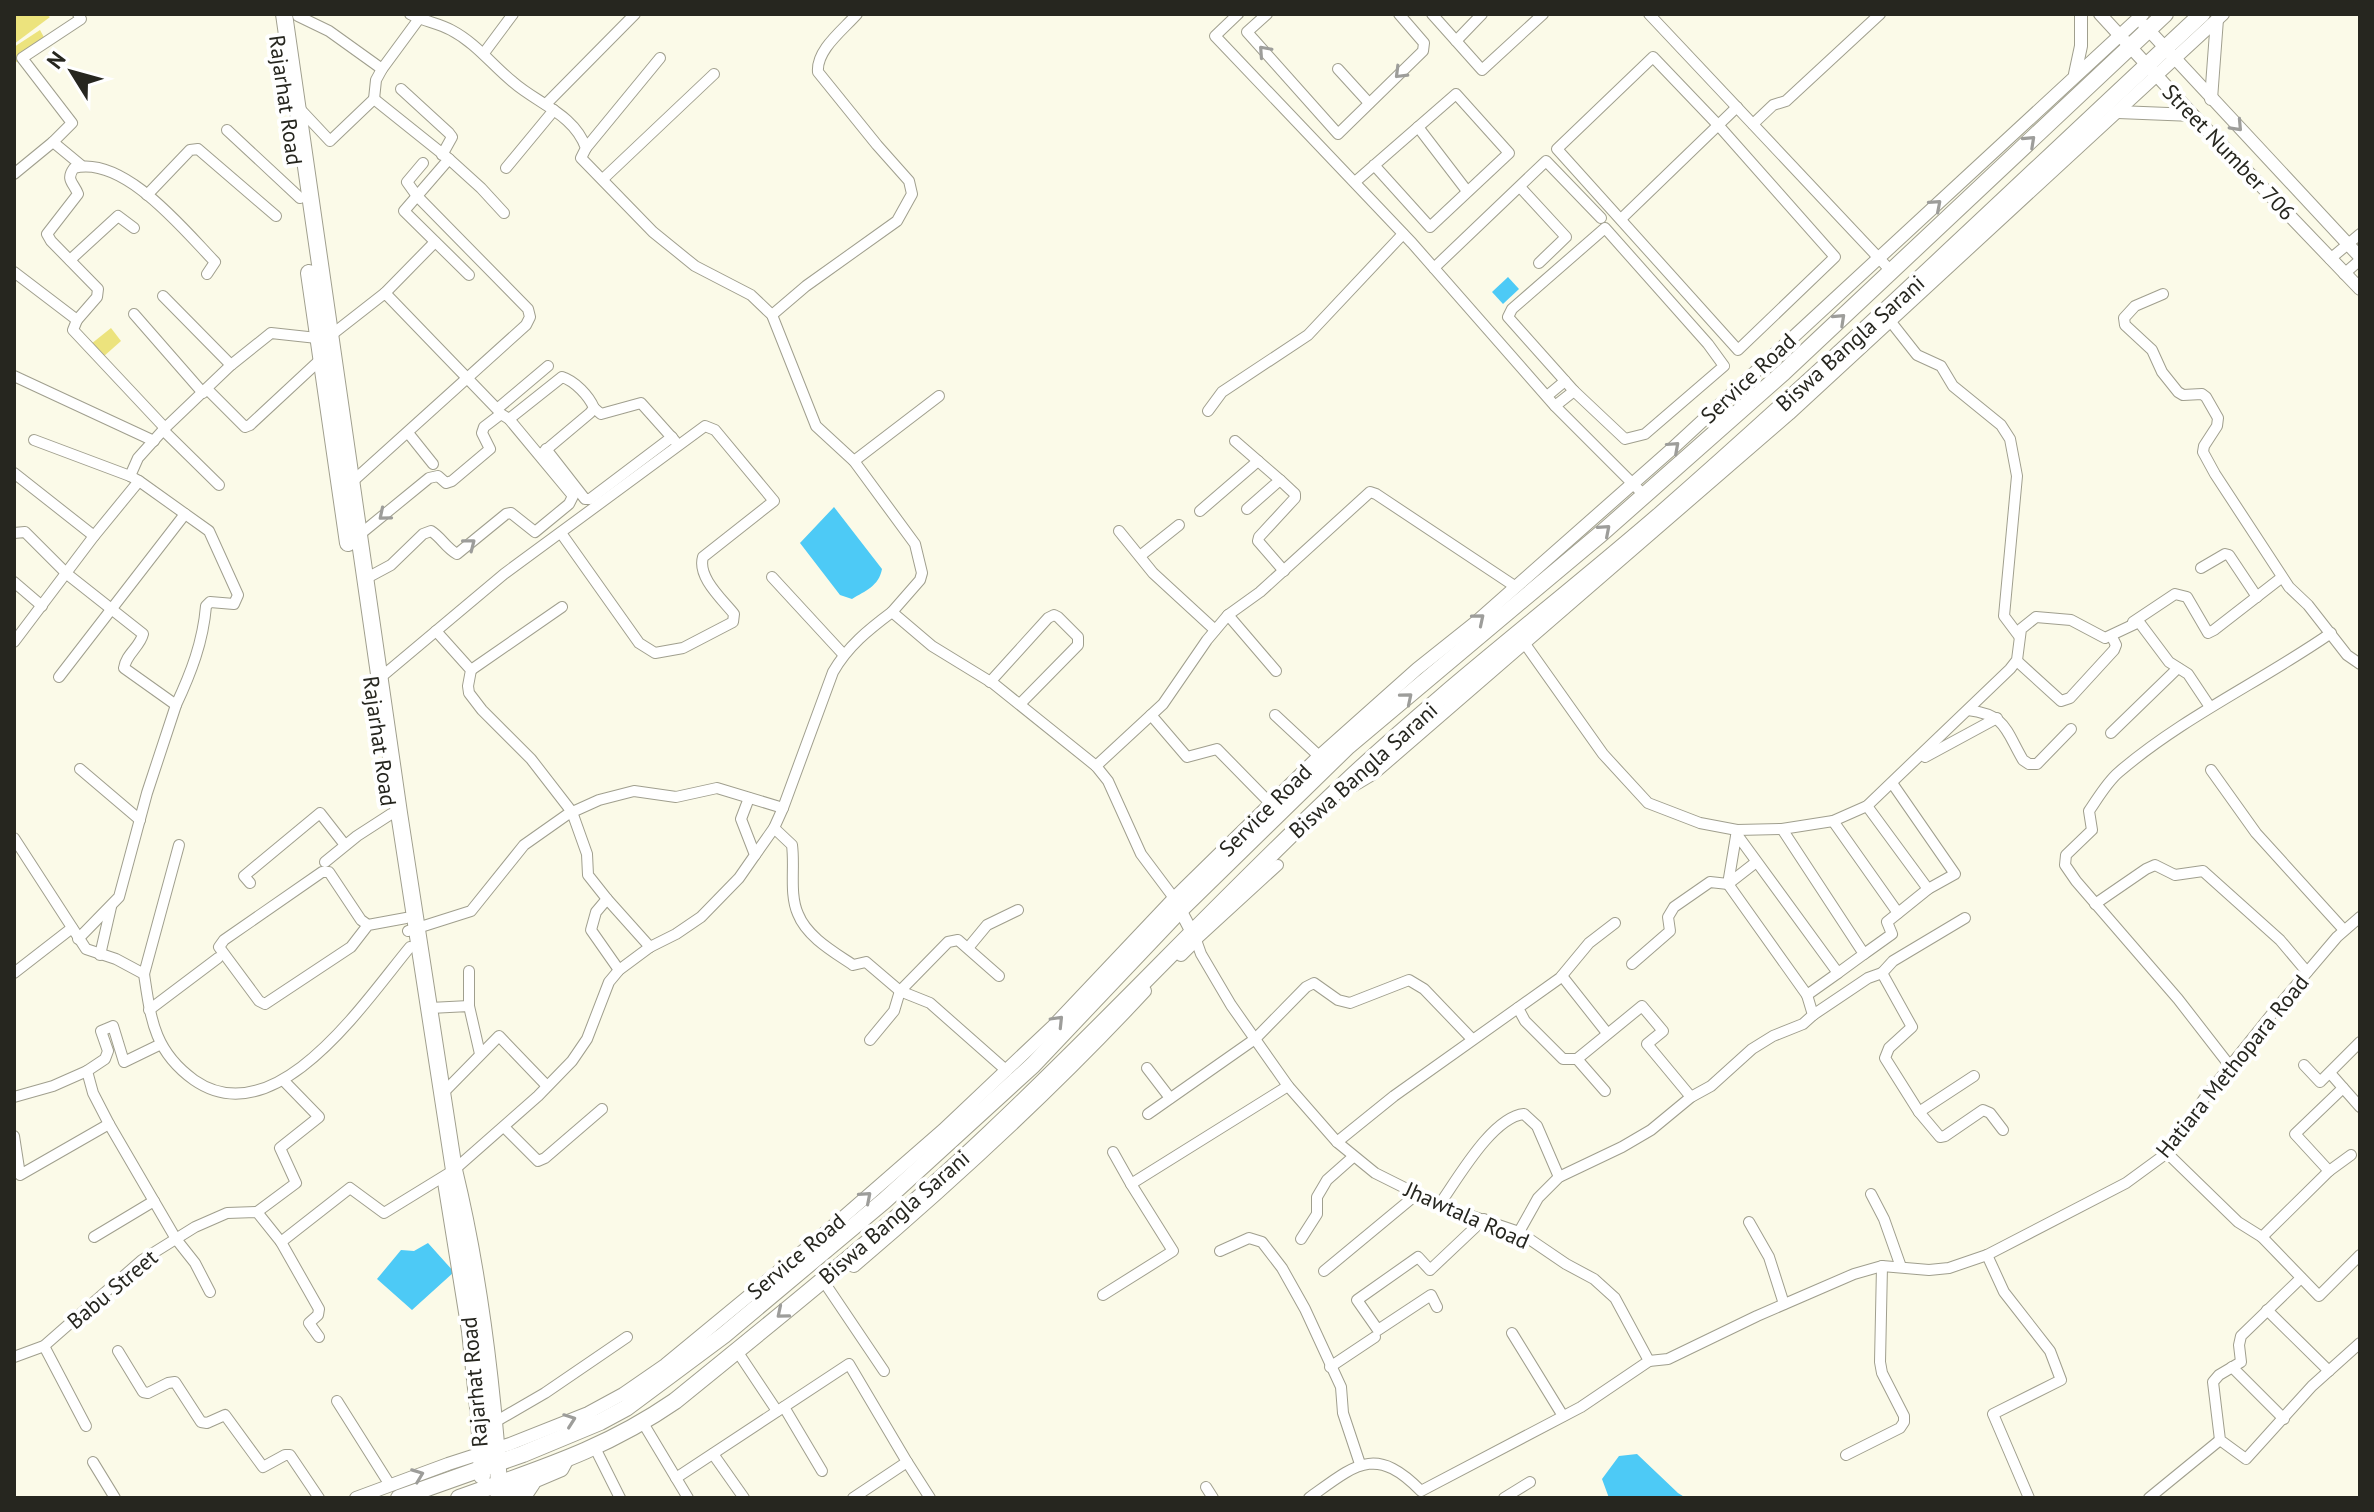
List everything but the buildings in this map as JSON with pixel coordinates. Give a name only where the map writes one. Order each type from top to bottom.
[{"type":"main road","name":"Rajarhat Road","points":[[273,14],[323,337],[352,482],[380,678],[410,931],[430,1008],[458,1245],[489,1459]]},
{"type":"main road","name":"Biswa Bangla Sarani","points":[[394,1492],[613,1416],[724,1335],[884,1201],[990,1106],[1076,1020],[1177,904],[1348,746],[1639,489],[1784,372],[2124,42],[2141,19],[2165,14]]},
{"type":"main road","name":"Rajarhat Road","points":[[291,15],[323,337],[320,360],[449,1172],[467,1228],[495,1422],[489,1459]]},
{"type":"main road","name":"Biswa Bangla Sarani","points":[[459,1498],[494,1494],[643,1423],[675,1401],[843,1262],[920,1203],[1037,1094],[1342,786],[1685,492],[2214,16]]},
{"type":"main road","points":[[489,1459],[494,1494]]},
{"type":"main road","points":[[522,1498],[532,1483]]},
{"type":"street","points":[[14,174],[72,123],[22,58],[81,19],[78,14]]},
{"type":"street","points":[[484,53],[513,14]]},
{"type":"street","points":[[506,168],[550,107],[635,14]]},
{"type":"street","points":[[772,315],[806,286],[897,221],[912,194],[909,181],[818,72],[817,62],[823,52],[857,14]]},
{"type":"street","points":[[1238,14],[1215,36],[1403,234],[1555,406],[1639,489]]},
{"type":"street","points":[[1267,14],[1247,32],[1338,134],[1423,51],[1424,43],[1399,14]]},
{"type":"street","points":[[1432,14],[1482,70],[1543,14]]},
{"type":"street","points":[[1456,41],[1482,14]]},
{"type":"street","points":[[1649,14],[1891,271]]},
{"type":"street","points":[[1753,124],[1773,105],[1786,101],[1880,14]]},
{"type":"street","points":[[2074,77],[2081,46],[2081,14]]},
{"type":"street","name":"Street Number 706","points":[[2100,14],[2360,289]]},
{"type":"street","points":[[291,15],[329,31],[382,69]]},
{"type":"street","points":[[298,107],[330,141],[374,99],[376,80],[417,16],[451,30],[484,53],[517,86],[574,126],[586,148]]},
{"type":"street","points":[[2211,99],[2214,16]]},
{"type":"street","name":"Street Number 706","points":[[2141,19],[2211,99],[2360,258]]},
{"type":"street","name":"Service Road","points":[[489,1459],[588,1413],[665,1365],[861,1202],[1007,1071],[1177,904],[1270,803],[1319,756],[1417,669],[1639,489],[1878,256],[2074,77],[2124,42]]},
{"type":"street","points":[[1653,57],[1835,257],[1738,350],[1621,219],[1557,149],[1653,57]]},
{"type":"street","points":[[281,1242],[350,1188],[384,1213],[449,1172],[504,1127],[572,1061],[587,1039],[609,982],[619,970],[650,947],[701,917],[739,878],[774,828],[833,672],[843,654],[892,612],[920,580],[922,565],[909,534],[854,461],[816,426],[772,315],[751,295],[695,266],[653,232],[581,158],[660,58]]},
{"type":"street","points":[[1338,69],[1369,103]]},
{"type":"street","points":[[1342,786],[1354,785],[1374,773],[1789,414],[2118,112],[2151,71]]},
{"type":"street","points":[[603,179],[714,74]]},
{"type":"street","points":[[401,89],[452,137],[445,157],[404,211],[469,275]]},
{"type":"street","points":[[1282,106],[1299,91]]},
{"type":"street","points":[[1355,182],[1374,165],[1456,94],[1509,153],[1430,227],[1374,165]]},
{"type":"street","points":[[374,99],[445,157],[504,213]]},
{"type":"street","points":[[1621,219],[1737,107]]},
{"type":"street","points":[[2118,112],[2193,115]]},
{"type":"street","points":[[1418,127],[1467,191]]},
{"type":"street","points":[[227,130],[300,198]]},
{"type":"street","points":[[53,142],[82,166]]},
{"type":"street","points":[[147,195],[190,150],[198,149],[276,216]]},
{"type":"street","points":[[1434,268],[1546,161],[1601,218]]},
{"type":"street","points":[[352,482],[409,434],[526,325],[530,317],[528,309],[417,196],[407,182],[423,163]]},
{"type":"street","points":[[207,274],[215,262],[147,195],[109,170],[82,166],[74,168],[69,174],[69,180],[78,194],[47,234],[98,289],[97,297],[77,320],[73,330],[219,485]]},
{"type":"street","points":[[1520,187],[1566,237],[1539,263]]},
{"type":"street","points":[[70,260],[118,216],[134,228]]},
{"type":"street","points":[[1605,228],[1724,366],[1645,434],[1625,439],[1574,391],[1508,317],[1512,309],[1605,228]]},
{"type":"street","points":[[1208,411],[1222,392],[1308,335],[1403,234]]},
{"type":"street","points":[[2330,259],[2360,234]]},
{"type":"street","points":[[14,642],[135,478],[138,458],[231,365],[271,333],[323,337],[385,293],[435,242]]},
{"type":"street","points":[[2344,274],[2360,258]]},
{"type":"street","points":[[14,272],[77,320]]},
{"type":"street","points":[[385,293],[497,409],[548,366]]},
{"type":"street","points":[[2163,294],[2129,310],[2123,322],[2152,350],[2162,372],[2178,392],[2206,397],[2218,418],[2203,452],[2281,578],[2347,655],[2360,664]]},
{"type":"street","points":[[163,296],[231,365]]},
{"type":"street","points":[[134,314],[205,391],[245,427],[320,360]]},
{"type":"street","points":[[1891,322],[1921,359],[1941,366],[1953,386],[2001,425],[2010,439],[2017,476],[2004,616],[2019,636]]},
{"type":"street","points":[[14,376],[154,441]]},
{"type":"street","points":[[509,419],[562,377],[570,380],[601,414],[641,403],[675,441]]},
{"type":"street","points":[[1547,396],[1565,381]]},
{"type":"street","points":[[1555,406],[1574,391]]},
{"type":"street","points":[[854,461],[939,396]]},
{"type":"street","points":[[543,452],[594,408]]},
{"type":"street","points":[[358,536],[429,478],[438,476],[446,483],[452,481],[490,449],[482,433],[484,427],[501,414],[543,452],[585,499],[590,499],[675,441],[705,426],[715,430],[774,501],[703,557],[701,565],[705,576],[734,614],[733,622],[683,648],[655,653],[639,643],[561,533]]},
{"type":"street","points":[[409,434],[433,464]]},
{"type":"street","points":[[34,440],[135,478],[209,531],[238,595],[234,604],[210,602],[206,606],[204,631],[195,664],[176,705],[140,820],[123,887],[119,897],[78,939]]},
{"type":"street","points":[[380,678],[479,594],[675,441]]},
{"type":"street","points":[[1235,441],[1295,494],[1295,498],[1258,541],[1284,571]]},
{"type":"street","points":[[365,579],[391,565],[423,534],[431,531],[457,554],[511,513],[535,532],[569,504],[573,496],[543,452]]},
{"type":"street","points":[[1200,511],[1258,461]]},
{"type":"street","points":[[14,473],[94,536]]},
{"type":"street","points":[[1247,509],[1280,480]]},
{"type":"street","points":[[1096,766],[1170,695],[1228,615],[1284,571],[1370,492],[1516,587]]},
{"type":"street","points":[[59,677],[185,514]]},
{"type":"street","points":[[1140,556],[1179,525]]},
{"type":"street","points":[[1119,531],[1153,573],[1215,630]]},
{"type":"street","points":[[14,533],[25,532],[67,574],[143,634],[125,661],[124,668],[176,705]]},
{"type":"street","points":[[2201,568],[2225,554],[2229,555],[2257,597]]},
{"type":"street","points":[[772,577],[843,654]]},
{"type":"street","points":[[1525,644],[1603,754],[1648,803],[1737,833],[1833,821],[1867,806],[2017,661],[2019,636],[2027,622],[2036,617],[2071,620],[2099,637],[2112,637],[2175,594],[2182,594],[2187,597],[2208,633],[2281,578]]},
{"type":"street","points":[[14,582],[42,606]]},
{"type":"street","points":[[471,670],[562,607]]},
{"type":"street","points":[[892,612],[932,646],[1020,704],[1096,766],[1108,781],[1141,854],[1177,904],[1194,936],[1278,865]]},
{"type":"street","points":[[1228,615],[1276,671]]},
{"type":"street","points":[[990,682],[1048,618],[1058,617],[1078,637],[1078,645],[1020,704]]},
{"type":"street","points":[[2133,622],[2143,625],[2169,662],[2188,674],[2210,707]]},
{"type":"street","points":[[436,631],[471,670],[469,693],[531,759],[572,812],[587,854],[588,875],[650,947]]},
{"type":"street","points":[[2230,1066],[2178,999],[2095,904],[2065,865],[2066,855],[2092,830],[2089,811],[2117,773],[2210,707],[2289,663],[2331,633]]},
{"type":"street","points":[[2017,661],[2061,701],[2070,698],[2114,650],[2116,645],[2112,637]]},
{"type":"street","points":[[2111,733],[2178,668]]},
{"type":"street","points":[[1968,710],[1989,713],[1997,718],[2023,760],[2029,764],[2037,764],[2071,729]]},
{"type":"street","points":[[1151,715],[1187,757],[1217,749],[1270,803]]},
{"type":"street","points":[[1275,715],[1319,756]]},
{"type":"street","points":[[1912,764],[1997,718]]},
{"type":"street","points":[[80,769],[140,820]]},
{"type":"street","points":[[2211,770],[2256,833],[2344,930]]},
{"type":"street","points":[[1807,995],[1892,934],[1887,922],[1928,889],[1955,874],[1892,783]]},
{"type":"street","points":[[368,925],[351,947],[265,1004],[259,1001],[219,947],[268,907],[322,872],[329,872],[361,920],[368,925],[410,931],[471,911],[524,845],[572,812],[599,800],[634,791],[676,797],[717,788],[783,808]]},
{"type":"street","points":[[749,798],[741,819],[755,855]]},
{"type":"street","points":[[1867,806],[1928,889]]},
{"type":"street","points":[[250,883],[244,876],[320,813],[345,845]]},
{"type":"street","points":[[325,862],[391,814]]},
{"type":"street","points":[[1833,821],[1898,913]]},
{"type":"street","points":[[774,828],[792,845],[797,913],[807,929],[853,965],[866,962],[900,991],[930,1003],[1007,1071]]},
{"type":"street","points":[[1782,829],[1864,954]]},
{"type":"street","points":[[1737,833],[1755,863],[1838,973]]},
{"type":"street","points":[[1737,833],[1728,884],[1807,995],[1813,1015]]},
{"type":"street","points":[[14,838],[86,949],[116,959],[144,974]]},
{"type":"street","points":[[179,845],[144,974],[149,1010],[159,1045],[189,1076],[210,1091],[244,1093],[284,1081],[307,1065],[410,931]]},
{"type":"street","points":[[1632,964],[1670,931],[1668,917],[1674,907],[1710,882],[1728,884],[1755,863]]},
{"type":"street","points":[[2095,904],[2155,865],[2175,875],[2203,871],[2280,940],[2307,972]]},
{"type":"street","points":[[607,899],[596,912],[591,930],[619,970]]},
{"type":"street","points":[[100,955],[111,905]]},
{"type":"street","points":[[968,948],[987,925],[1018,910]]},
{"type":"street","name":"Hatiara Methopara Road","points":[[1649,1361],[1668,1359],[1854,1274],[1882,1266],[1949,1268],[1987,1255],[2126,1183],[2167,1153],[2230,1066],[2307,972],[2344,930],[2360,917]]},
{"type":"street","points":[[1519,1232],[1538,1198],[1559,1177],[1651,1130],[1691,1097],[1711,1086],[1752,1049],[1773,1036],[1803,1024],[1877,973],[1882,973],[1893,961],[1965,918]]},
{"type":"street","points":[[1337,1142],[1394,1096],[1562,976],[1589,943],[1615,923]]},
{"type":"street","points":[[14,973],[72,928]]},
{"type":"street","name":"Jhawtala Road","points":[[1194,936],[1211,973],[1288,1086],[1353,1157],[1375,1173],[1439,1205],[1519,1232],[1605,1287],[1615,1298],[1649,1361]]},
{"type":"street","points":[[870,1040],[894,1011],[900,991],[948,942],[958,940],[999,976]]},
{"type":"street","points":[[149,1010],[218,958]]},
{"type":"street","points":[[469,971],[469,1006],[480,1054]]},
{"type":"street","points":[[1882,973],[1912,1027],[1889,1048],[1885,1058],[1919,1112],[1940,1137],[1983,1110],[1990,1113],[2003,1130]]},
{"type":"street","points":[[1562,976],[1607,1033]]},
{"type":"street","points":[[1148,1114],[1255,1039],[1306,987],[1314,983],[1338,1000],[1350,1003],[1409,980],[1424,989],[1472,1039]]},
{"type":"street","points":[[430,1008],[469,1006]]},
{"type":"street","points":[[1518,1008],[1525,1021],[1563,1059],[1577,1059],[1642,1006],[1663,1031],[1647,1044],[1691,1097]]},
{"type":"street","points":[[14,1097],[53,1086],[105,1059],[108,1051],[101,1031],[113,1026],[124,1062],[159,1045]]},
{"type":"street","points":[[442,1094],[499,1036],[547,1086]]},
{"type":"street","points":[[2304,1065],[2320,1082],[2360,1042]]},
{"type":"street","points":[[1577,1059],[1605,1091]]},
{"type":"street","points":[[1147,1068],[1170,1098]]},
{"type":"street","points":[[87,1071],[93,1093],[109,1124],[210,1292]]},
{"type":"street","points":[[2330,1073],[2360,1107]]},
{"type":"street","points":[[1919,1112],[1974,1076]]},
{"type":"street","points":[[284,1081],[319,1117],[280,1148],[296,1183],[257,1212],[281,1242],[319,1309],[318,1315],[309,1321],[319,1337]]},
{"type":"street","points":[[1131,1184],[1192,1143],[1288,1086]]},
{"type":"street","points":[[2329,1171],[2295,1134],[2343,1088]]},
{"type":"street","points":[[504,1127],[538,1161],[602,1109]]},
{"type":"street","points":[[1439,1205],[1484,1142],[1516,1115],[1524,1114],[1532,1118],[1559,1177]]},
{"type":"street","points":[[14,1136],[20,1175],[109,1124]]},
{"type":"street","points":[[1103,1295],[1173,1251],[1113,1152]]},
{"type":"street","points":[[2167,1153],[2238,1222],[2262,1237],[2319,1296],[2360,1255]]},
{"type":"street","points":[[2262,1237],[2329,1171],[2351,1155]]},
{"type":"street","points":[[1301,1239],[1317,1214],[1317,1197],[1327,1180],[1353,1157]]},
{"type":"street","points":[[1324,1271],[1417,1194]]},
{"type":"street","points":[[1871,1194],[1884,1219],[1901,1267]]},
{"type":"street","points":[[94,1237],[154,1201]]},
{"type":"street","name":"Babu Street","points":[[14,1357],[44,1346],[142,1260],[176,1239],[227,1213],[257,1212]]},
{"type":"street","points":[[1437,1307],[1431,1295],[1378,1330],[1357,1300],[1418,1257],[1430,1270],[1484,1219]]},
{"type":"street","points":[[1749,1222],[1769,1257],[1784,1304]]},
{"type":"street","points":[[1220,1251],[1249,1238],[1262,1242],[1282,1268],[1341,1387],[1343,1413],[1360,1464]]},
{"type":"street","points":[[1987,1255],[2004,1292],[2050,1351],[2061,1380],[1993,1414],[2029,1498]]},
{"type":"street","points":[[1846,1455],[1900,1428],[1904,1422],[1880,1362],[1882,1266]]},
{"type":"street","points":[[2301,1278],[2241,1336],[2241,1362],[2213,1382],[2220,1440],[2246,1459],[2329,1371],[2360,1343]]},
{"type":"street","points":[[822,1279],[884,1371]]},
{"type":"street","points":[[2267,1310],[2329,1371]]},
{"type":"street","points":[[1512,1333],[1563,1416]]},
{"type":"street","points":[[495,1422],[545,1393],[627,1337]]},
{"type":"street","points":[[1330,1367],[1375,1337]]},
{"type":"street","points":[[44,1346],[86,1426]]},
{"type":"street","points":[[118,1351],[143,1392],[175,1382],[201,1422],[207,1423],[225,1415],[263,1467],[290,1455],[319,1498]]},
{"type":"street","points":[[737,1351],[822,1471]]},
{"type":"street","points":[[1309,1498],[1360,1464],[1377,1461],[1407,1476],[1424,1494],[1612,1388],[1649,1361]]},
{"type":"street","points":[[676,1478],[849,1364],[930,1498]]},
{"type":"street","points":[[2232,1367],[2284,1419]]},
{"type":"street","points":[[337,1401],[394,1492],[356,1498]]},
{"type":"street","points":[[643,1423],[688,1498]]},
{"type":"street","points":[[2149,1498],[2220,1440]]},
{"type":"street","points":[[595,1448],[620,1498]]},
{"type":"street","points":[[713,1454],[744,1498]]},
{"type":"street","points":[[494,1494],[562,1470],[568,1459]]},
{"type":"street","points":[[93,1462],[115,1498]]},
{"type":"street","points":[[853,1498],[907,1462]]},
{"type":"street","points":[[1504,1498],[1530,1482]]},
{"type":"street","points":[[1206,1487],[1213,1498]]},
{"type":"shaded area","points":[[14,14],[45,14],[50,17],[14,44]]},
{"type":"shaded area","points":[[40,30],[46,41],[15,63],[14,47]]},
{"type":"shaded area","points":[[111,328],[121,341],[103,357],[91,344]]},
{"type":"water","points":[[1508,277],[1519,289],[1503,304],[1492,292]]},
{"type":"water","points":[[834,507],[882,569],[875,584],[852,599],[840,595],[800,543]]},
{"type":"water","points":[[428,1243],[454,1272],[412,1310],[377,1279],[401,1250],[414,1251]]},
{"type":"water","points":[[1637,1454],[1686,1498],[1609,1498],[1602,1479],[1619,1456]]}]
